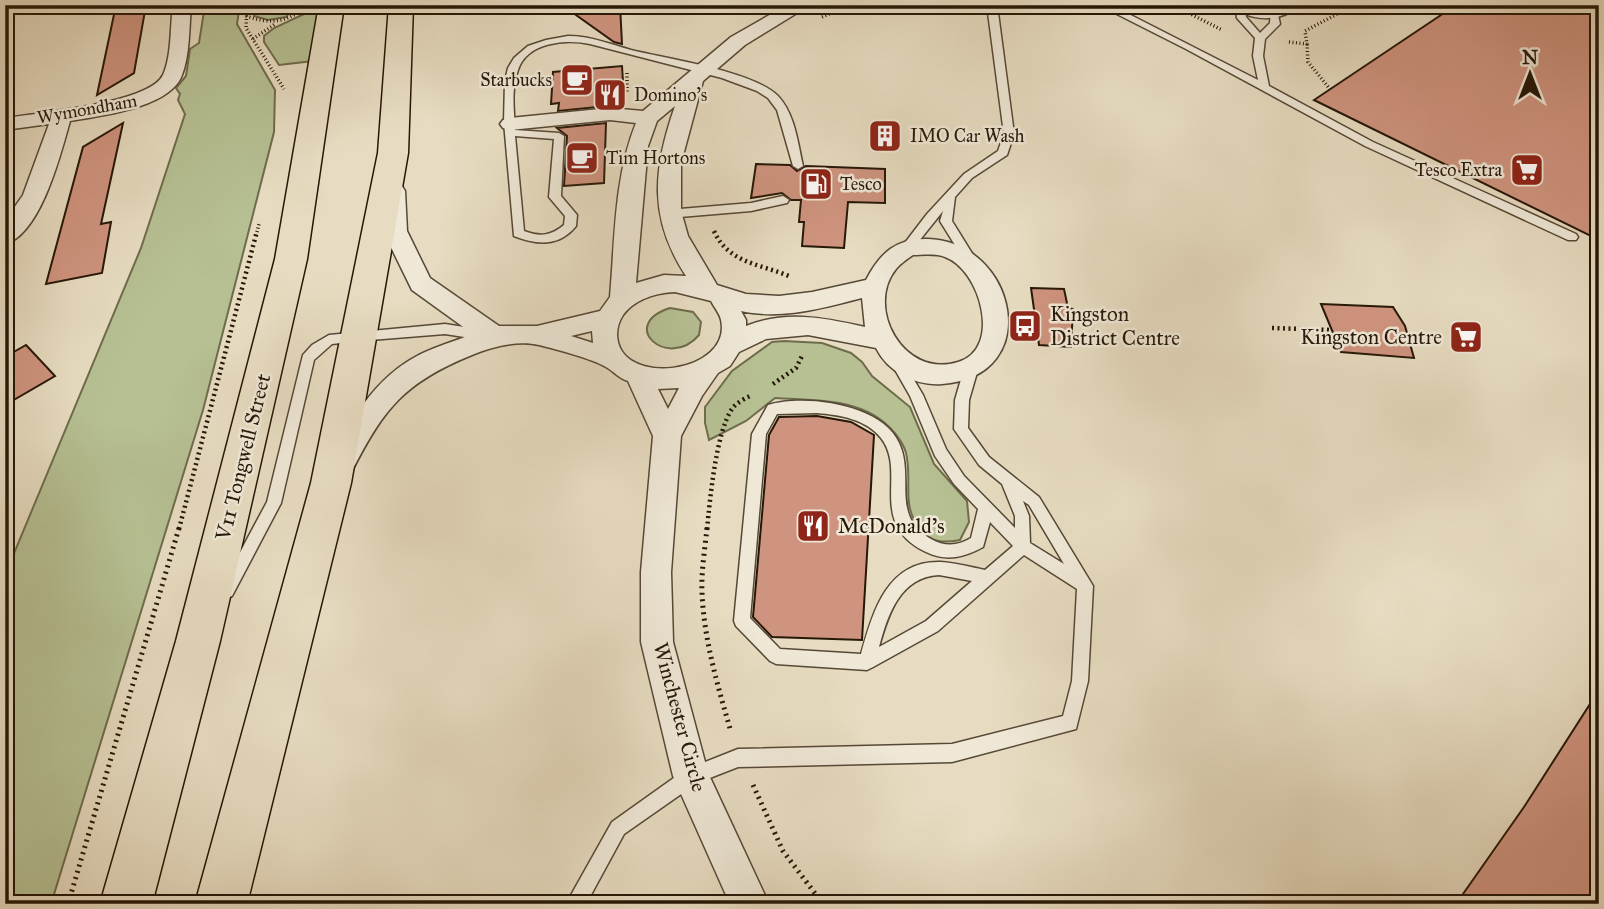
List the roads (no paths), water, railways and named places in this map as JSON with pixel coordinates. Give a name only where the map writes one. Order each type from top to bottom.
[{"type":"highway","points":[[221,904],[331,483],[393,153],[401,5]]},
{"type":"highway","name":"V11 Tongwell Street","points":[[126,904],[198,641],[291,259],[316,7]]},
{"type":"street","name":"Wymondham","points":[[5,124],[123,105],[145,99],[160,90],[171,79],[182,5]]},
{"type":"street","points":[[510,128],[610,114],[638,117],[663,103],[738,41],[801,5]]},
{"type":"street","points":[[1240,5],[1256,11],[1281,9]]},
{"type":"street","points":[[537,335],[613,359],[624,369],[638,375],[674,379],[708,368],[722,358],[731,345],[736,332],[735,319],[729,307],[690,267],[668,214],[667,176],[671,146],[698,76]]},
{"type":"street","points":[[5,236],[32,204],[62,115]]},
{"type":"street","points":[[613,359],[605,339],[615,309],[637,146],[638,117]]},
{"type":"street","points":[[393,153],[395,231],[421,284],[494,336]]},
{"type":"street","points":[[731,345],[767,328],[832,328],[888,350],[922,374],[946,376],[971,369],[985,356],[994,337],[995,310],[987,283],[972,263],[954,251],[932,247],[907,248],[888,261],[876,286],[873,308],[888,350]]},
{"type":"street","points":[[331,483],[361,427],[393,387],[426,363],[494,336],[537,335],[615,309],[636,292],[663,284],[690,284],[748,303],[798,304],[876,286]]},
{"type":"street","name":"Winchester Circle","points":[[708,368],[692,389],[667,436],[656,572],[657,642],[691,776],[750,904]]},
{"type":"street","points":[[638,375],[667,436]]},
{"type":"lane","points":[[907,248],[931,216],[968,176],[1003,153],[1009,134],[992,5]]},
{"type":"lane","points":[[1103,5],[1157,34],[1189,47],[1369,144],[1572,237]]},
{"type":"lane","points":[[1240,5],[1242,18],[1260,38]]},
{"type":"lane","points":[[1265,89],[1258,56],[1260,38],[1275,24],[1281,9]]},
{"type":"lane","points":[[510,128],[559,136],[555,197],[571,215],[570,226],[558,237],[535,240],[518,233],[510,128],[509,82],[513,66],[527,51],[547,41],[579,39],[698,76],[741,82],[773,96],[786,119],[798,166]]},
{"type":"lane","points":[[951,197],[946,221],[972,263]]},
{"type":"lane","points":[[668,214],[751,207],[783,200]]},
{"type":"lane","points":[[198,641],[274,503],[308,358],[317,348],[329,340],[445,329],[494,336]]},
{"type":"lane","points":[[888,350],[916,395],[940,452],[959,480],[1023,547],[1085,586]]},
{"type":"lane","points":[[575,904],[618,828],[691,776],[738,758],[952,753],[1070,723],[1081,673],[1085,586],[1034,501],[984,461],[961,429],[962,400],[971,369]]},
{"type":"lane","points":[[986,507],[978,542],[962,552],[946,552],[920,543],[902,522],[897,501],[895,455],[888,434],[871,422],[848,412],[802,408],[773,409],[759,434],[742,621],[776,656],[867,662],[932,626],[1023,547]]},
{"type":"lane","points":[[1009,483],[1022,516],[1023,547]]},
{"type":"lane","points":[[867,662],[884,601],[905,580],[933,569],[988,577]]},
{"type":"place","name":"Starbucks","points":[[577,80]]},
{"type":"place","name":"Domino's","points":[[610,95]]},
{"type":"place","name":"IMO Car Wash","points":[[885,136]]},
{"type":"place","name":"Tim Hortons","points":[[582,158]]},
{"type":"place","name":"Tesco Extra","points":[[1527,170]]},
{"type":"place","name":"Tesco","points":[[816,184]]},
{"type":"place","name":"Kingston District Centre","points":[[1025,326]]},
{"type":"place","name":"Kingston Centre","points":[[1466,337]]},
{"type":"place","name":"McDonald's","points":[[813,526]]}]
